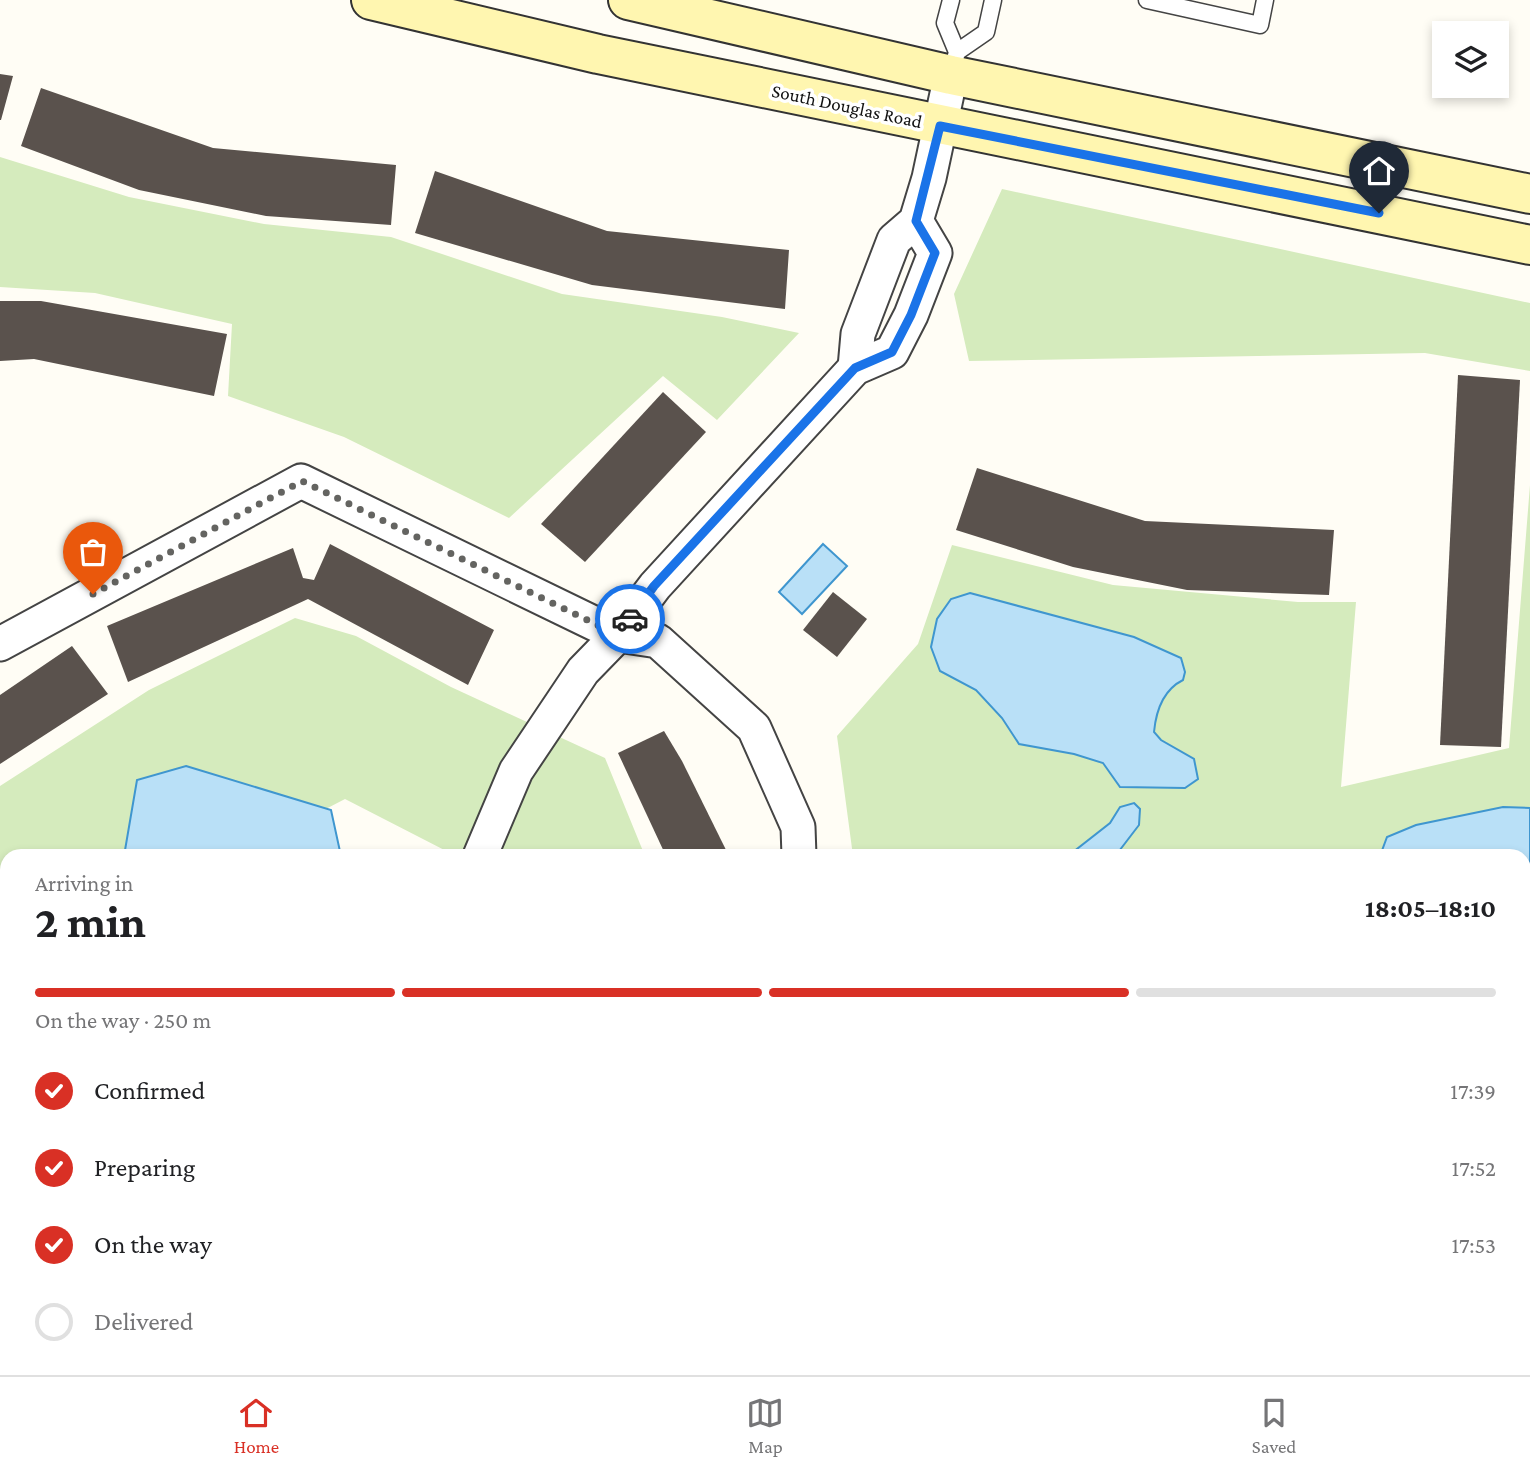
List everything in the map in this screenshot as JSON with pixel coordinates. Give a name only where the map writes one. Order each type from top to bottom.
[{"type":"main road","name":"South Douglas Road","points":[[371,0],[598,54],[1530,245]]},
{"type":"main road","points":[[628,0],[954,63],[1530,194]]},
{"type":"street","points":[[483,849],[516,771],[583,671],[618,635],[654,586],[855,368],[892,352],[911,315],[935,253],[916,221],[954,63]]},
{"type":"street","points":[[0,644],[302,481],[618,635],[658,641],[754,728],[798,827],[799,849]]},
{"type":"lane","points":[[951,0],[945,23],[954,63]]},
{"type":"lane","points":[[954,63],[986,32],[993,0]]},
{"type":"lane","points":[[1147,0],[1260,25],[1265,0]]},
{"type":"green space","points":[[0,157],[129,197],[264,224],[391,237],[562,294],[722,317],[799,333],[717,420],[663,376],[509,518],[344,437],[228,396],[232,324],[95,293],[0,287]]},
{"type":"green space","points":[[1002,189],[1530,303],[1530,371],[1425,353],[969,361],[954,294]]},
{"type":"green space","points":[[1530,485],[1530,849],[852,849],[837,736],[918,644],[952,545],[1113,585],[1298,602],[1356,602],[1341,787],[1509,748]]},
{"type":"green space","points":[[295,618],[356,636],[451,687],[605,758],[642,849],[442,849],[345,799],[249,849],[0,849],[0,786],[149,690]]},
{"type":"water","points":[[823,544],[847,566],[802,614],[779,592]]},
{"type":"water","points":[[970,593],[1134,637],[1181,658],[1185,672],[1183,680],[1170,689],[1162,702],[1154,732],[1161,740],[1194,759],[1198,779],[1185,788],[1120,787],[1103,763],[1074,754],[1019,744],[1002,718],[976,690],[940,671],[931,647],[937,619],[951,599]]},
{"type":"water","points":[[186,766],[331,810],[339,849],[125,849],[137,780]]},
{"type":"water","points":[[1134,803],[1140,809],[1139,825],[1121,849],[1077,849],[1110,823],[1120,807]]},
{"type":"water","points":[[1503,807],[1530,808],[1530,849],[1383,849],[1387,837],[1416,825]]},
{"type":"building","points":[[0,74],[13,76],[1,120],[0,120]]},
{"type":"building","points":[[41,88],[213,148],[396,165],[391,225],[266,216],[139,190],[21,146]]},
{"type":"building","points":[[435,171],[607,231],[789,250],[785,309],[592,285],[415,233]]},
{"type":"building","points":[[0,301],[41,301],[227,334],[214,396],[34,359],[0,361]]},
{"type":"building","points":[[1458,375],[1520,380],[1501,747],[1440,745]]},
{"type":"building","points":[[663,392],[706,432],[585,562],[541,524]]},
{"type":"building","points":[[977,468],[1145,521],[1334,530],[1329,595],[1187,590],[1073,567],[956,530]]},
{"type":"building","points":[[330,544],[494,630],[468,685],[308,599],[128,682],[107,626],[293,548],[303,578],[314,580]]},
{"type":"building","points":[[833,592],[867,619],[837,657],[803,630]]},
{"type":"building","points":[[72,646],[108,694],[0,764],[0,695]]},
{"type":"building","points":[[664,731],[726,849],[663,849],[618,753]]},
{"type":"way so far","points":[[93,594],[302,481],[618,635],[630,619]]},
{"type":"route","points":[[630,619],[654,586],[855,368],[892,352],[911,315],[935,253],[916,221],[940,126],[1379,213]]}]
